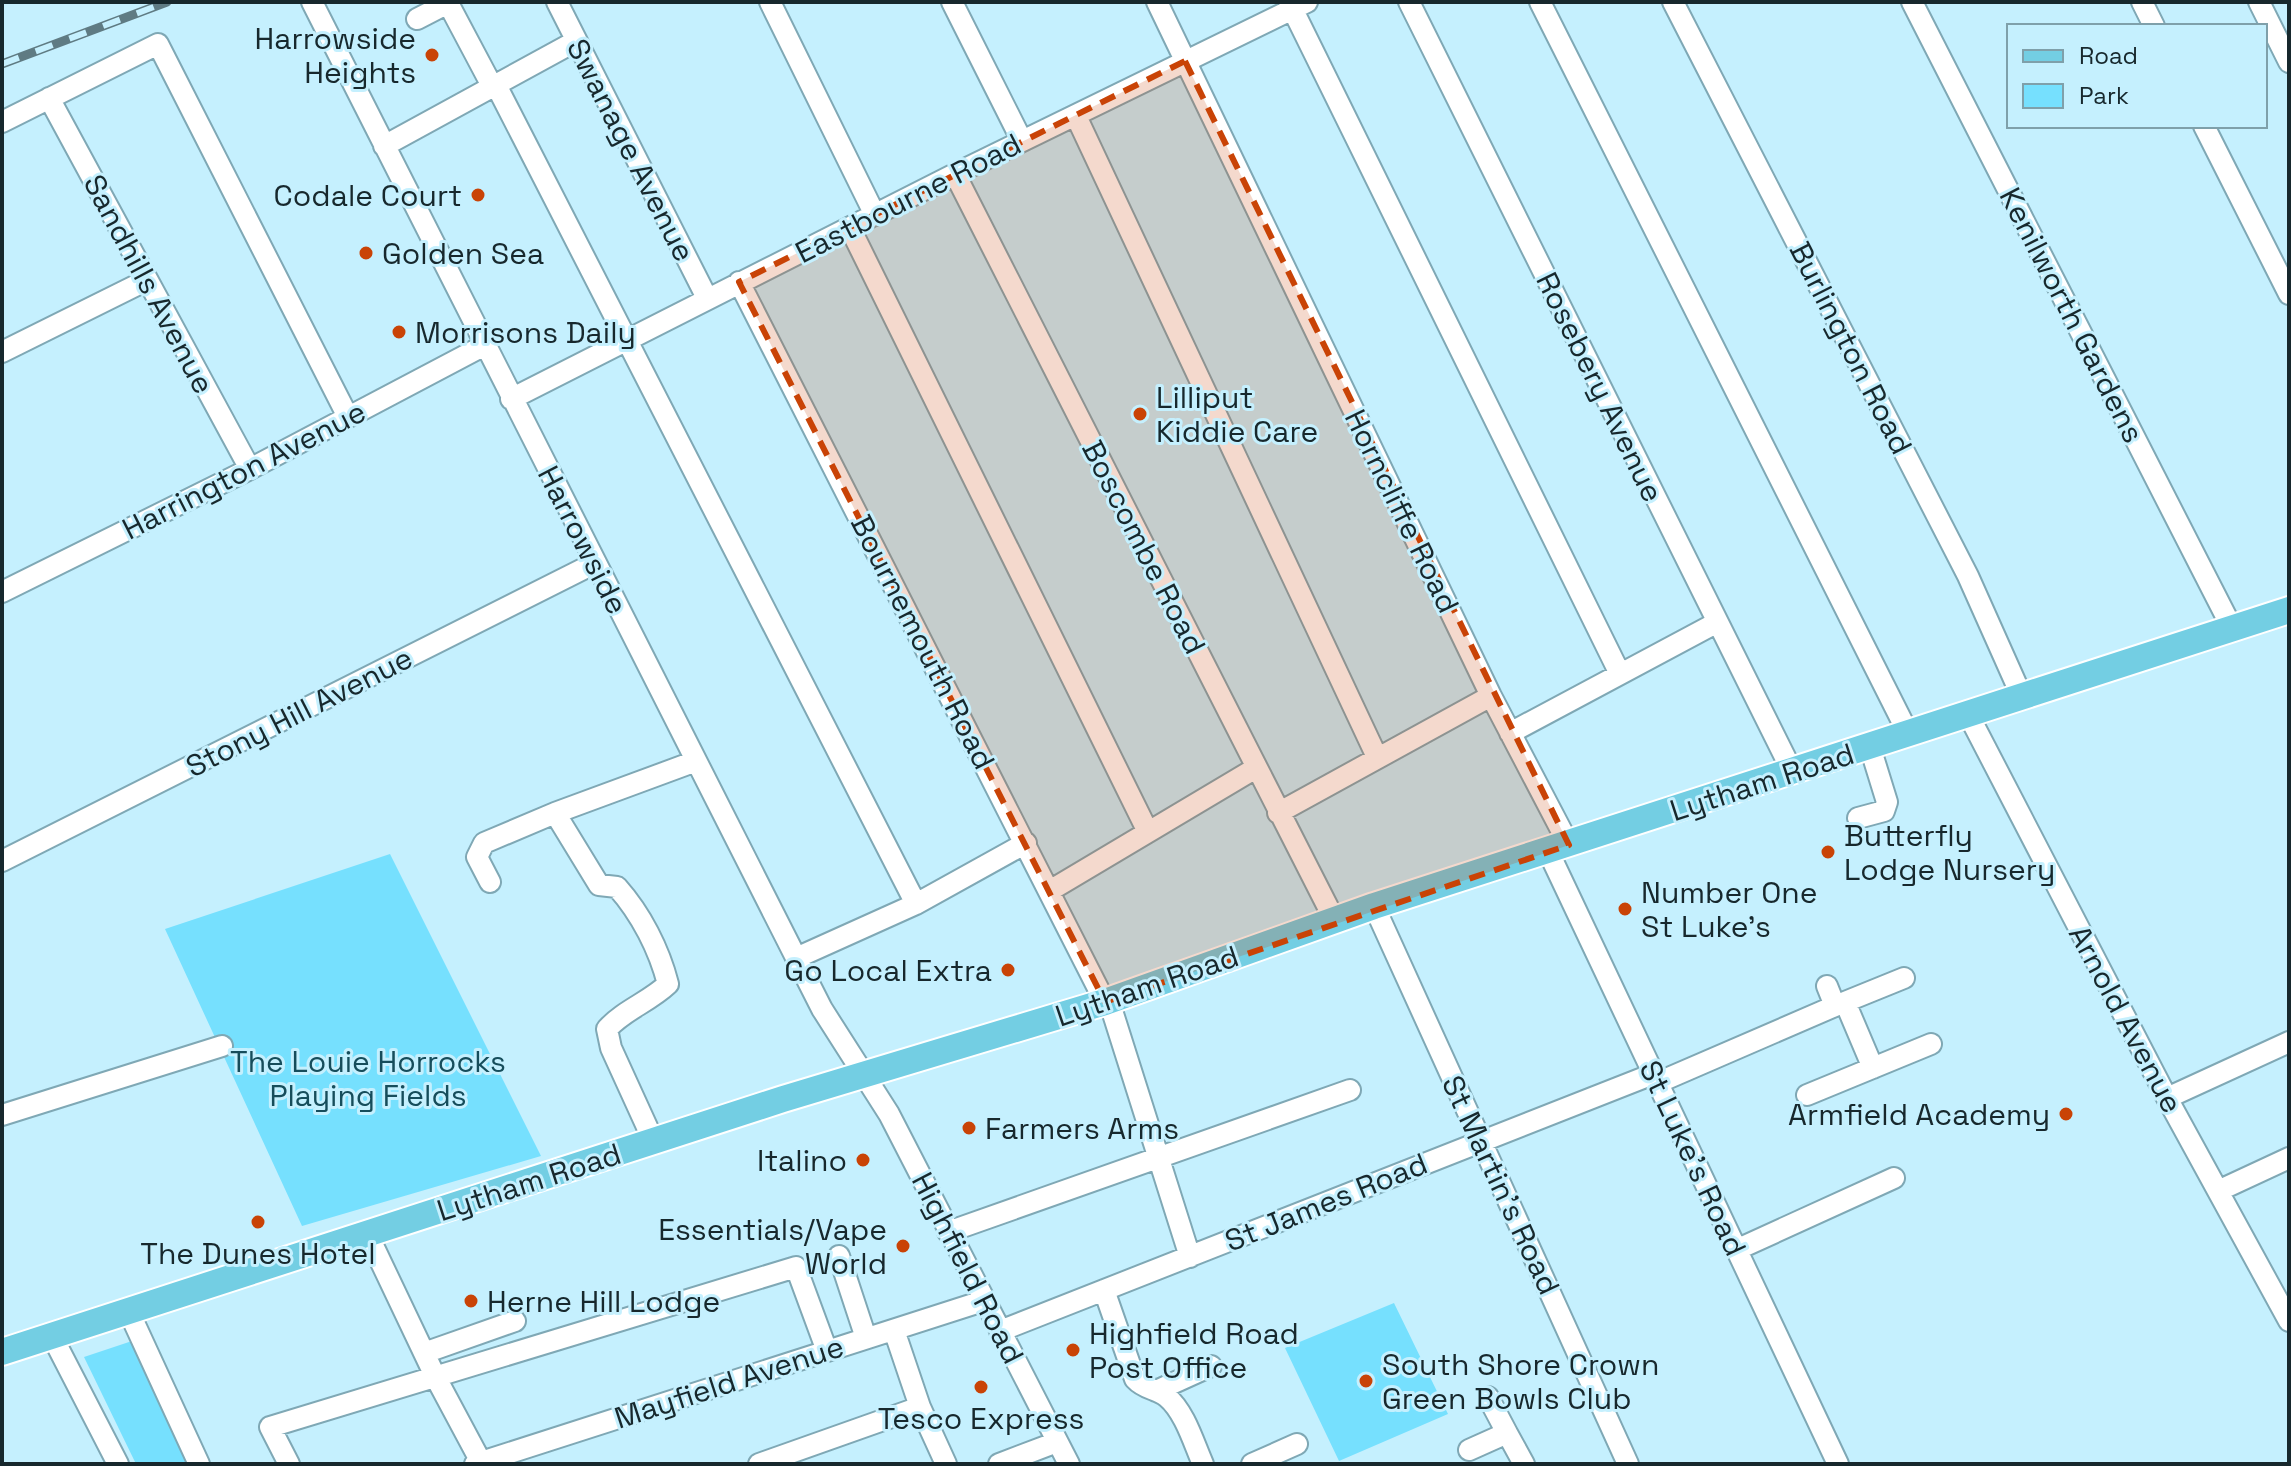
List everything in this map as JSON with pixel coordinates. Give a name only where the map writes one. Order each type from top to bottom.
[{"type":"main road","name":"Lytham Road","points":[[2,1352],[130,1314],[326,1246],[368,1235],[653,1140],[1107,1001],[1374,906],[2289,610]]},
{"type":"street","name":"Harrowside","points":[[312,2],[822,1009],[865,1073]]},
{"type":"street","name":"Swanage Avenue","points":[[557,2],[707,298]]},
{"type":"street","points":[[770,2],[875,215]]},
{"type":"street","points":[[952,2],[1022,141]]},
{"type":"street","name":"Horncliffe Road","points":[[1157,2],[1510,733],[1558,848]]},
{"type":"street","name":"Rosebery Avenue","points":[[1409,2],[1792,771]]},
{"type":"street","points":[[1540,2],[1909,735]]},
{"type":"street","name":"Burlington Road","points":[[1673,2],[1968,576],[2022,697]]},
{"type":"street","name":"Kenilworth Gardens","points":[[1912,2],[2232,628]]},
{"type":"street","points":[[2142,2],[2153,24]]},
{"type":"street","points":[[2259,2],[2289,62]]},
{"type":"street","points":[[417,19],[448,3],[626,340],[916,904]]},
{"type":"street","points":[[1296,4],[1620,674]]},
{"type":"street","name":"Eastbourne Road","points":[[511,399],[1296,4]]},
{"type":"street","points":[[384,146],[576,41]]},
{"type":"street","points":[[2,122],[158,44],[348,417]]},
{"type":"street","name":"Sandhills Avenue","points":[[49,98],[250,469]]},
{"type":"street","points":[[1076,116],[1377,757]]},
{"type":"street","points":[[2205,128],[2289,294]]},
{"type":"street","name":"Boscombe Road","points":[[955,174],[1335,921]]},
{"type":"street","points":[[850,228],[1148,832]]},
{"type":"street","points":[[2,352],[147,280]]},
{"type":"street","name":"Bournemouth Road","points":[[739,282],[1107,1001],[1190,1257]]},
{"type":"street","name":"Harrington Avenue","points":[[2,592],[250,469],[485,345]]},
{"type":"street","name":"Stony Hill Avenue","points":[[2,861],[595,563]]},
{"type":"street","points":[[1510,733],[1716,623]]},
{"type":"street","points":[[1278,813],[1491,696]]},
{"type":"street","name":"Arnold Avenue","points":[[1968,714],[2167,1098],[2218,1191],[2282,1292],[2289,1321]]},
{"type":"street","points":[[1858,818],[1884,811],[1887,802],[1870,747]]},
{"type":"street","points":[[490,882],[477,857],[484,843],[696,761]]},
{"type":"street","points":[[1051,890],[1256,768]]},
{"type":"street","points":[[555,813],[599,885],[617,887],[626,897],[663,965],[668,984],[655,997],[617,1018],[607,1029],[611,1048],[653,1140]]},
{"type":"street","points":[[796,958],[916,904],[1026,843]]},
{"type":"street","name":"St Luke's Road","points":[[1558,848],[1655,1078],[1838,1464]]},
{"type":"street","name":"St Martin's Road","points":[[1374,906],[1628,1464]]},
{"type":"street","name":"St James Road","points":[[1000,1331],[1480,1141],[1655,1078],[1904,978]]},
{"type":"street","points":[[1827,986],[1840,1004],[1873,1068]]},
{"type":"street","points":[[2167,1098],[2289,1042]]},
{"type":"street","points":[[1807,1095],[1931,1044]]},
{"type":"street","points":[[2,1115],[222,1046]]},
{"type":"street","name":"Highfield Road","points":[[865,1073],[895,1124],[1069,1464]]},
{"type":"street","points":[[948,1232],[1350,1090]]},
{"type":"street","points":[[2218,1191],[2289,1158]]},
{"type":"street","points":[[1736,1250],[1894,1178]]},
{"type":"street","points":[[368,1235],[480,1463]]},
{"type":"street","points":[[839,1256],[866,1338]]},
{"type":"street","points":[[289,1464],[270,1427],[796,1267],[827,1351]]},
{"type":"street","points":[[1104,1290],[1135,1379],[1144,1389],[1156,1391],[1175,1405],[1203,1464]]},
{"type":"street","name":"Mayfield Avenue","points":[[480,1463],[983,1301]]},
{"type":"street","points":[[130,1314],[199,1464]]},
{"type":"street","points":[[424,1353],[515,1321]]},
{"type":"street","points":[[894,1330],[920,1407],[946,1464]]},
{"type":"street","points":[[52,1336],[118,1464]]},
{"type":"street","points":[[1156,1391],[1211,1366]]},
{"type":"street","points":[[1488,1397],[1524,1464]]},
{"type":"street","points":[[759,1464],[920,1407]]},
{"type":"street","points":[[1469,1450],[1507,1433]]},
{"type":"street","points":[[999,1464],[1057,1442]]},
{"type":"street","points":[[1252,1464],[1297,1444]]},
{"type":"highlighted area","points":[[1185,61],[1569,845],[1105,1002],[739,282]]},
{"type":"green space","name":"The Louie Horrocks Playing Fields","points":[[390,854],[541,1156],[302,1226],[165,929]]},
{"type":"green space","name":"South Shore Crown Green Bowls Club","points":[[1394,1303],[1448,1414],[1339,1461],[1285,1348]]},
{"type":"green space","points":[[135,1340],[193,1464],[136,1464],[84,1357]]},
{"type":"railway","points":[[2,64],[167,2]]},
{"type":"place","name":"Harrowside Heights","points":[[432,55]]},
{"type":"place","name":"Codale Court","points":[[478,195]]},
{"type":"place","name":"Golden Sea","points":[[366,253]]},
{"type":"place","name":"Morrisons Daily","points":[[399,332]]},
{"type":"place","name":"Lilliput Kiddie Care","points":[[1140,414]]},
{"type":"place","name":"Butterfly Lodge Nursery","points":[[1828,852]]},
{"type":"place","name":"Number One St Luke's","points":[[1625,909]]},
{"type":"place","name":"Go Local Extra","points":[[1008,970]]},
{"type":"place","name":"Armfield Academy","points":[[2066,1114]]},
{"type":"place","name":"Farmers Arms","points":[[969,1128]]},
{"type":"place","name":"Italino","points":[[863,1160]]},
{"type":"place","name":"The Dunes Hotel","points":[[258,1222]]},
{"type":"place","name":"Essentials/Vape World","points":[[903,1246]]},
{"type":"place","name":"Herne Hill Lodge","points":[[471,1301]]},
{"type":"place","name":"Highfield Road Post Office","points":[[1073,1350]]},
{"type":"place","name":"South Shore Crown Green Bowls Club","points":[[1366,1381]]},
{"type":"place","name":"Tesco Express","points":[[981,1387]]}]
